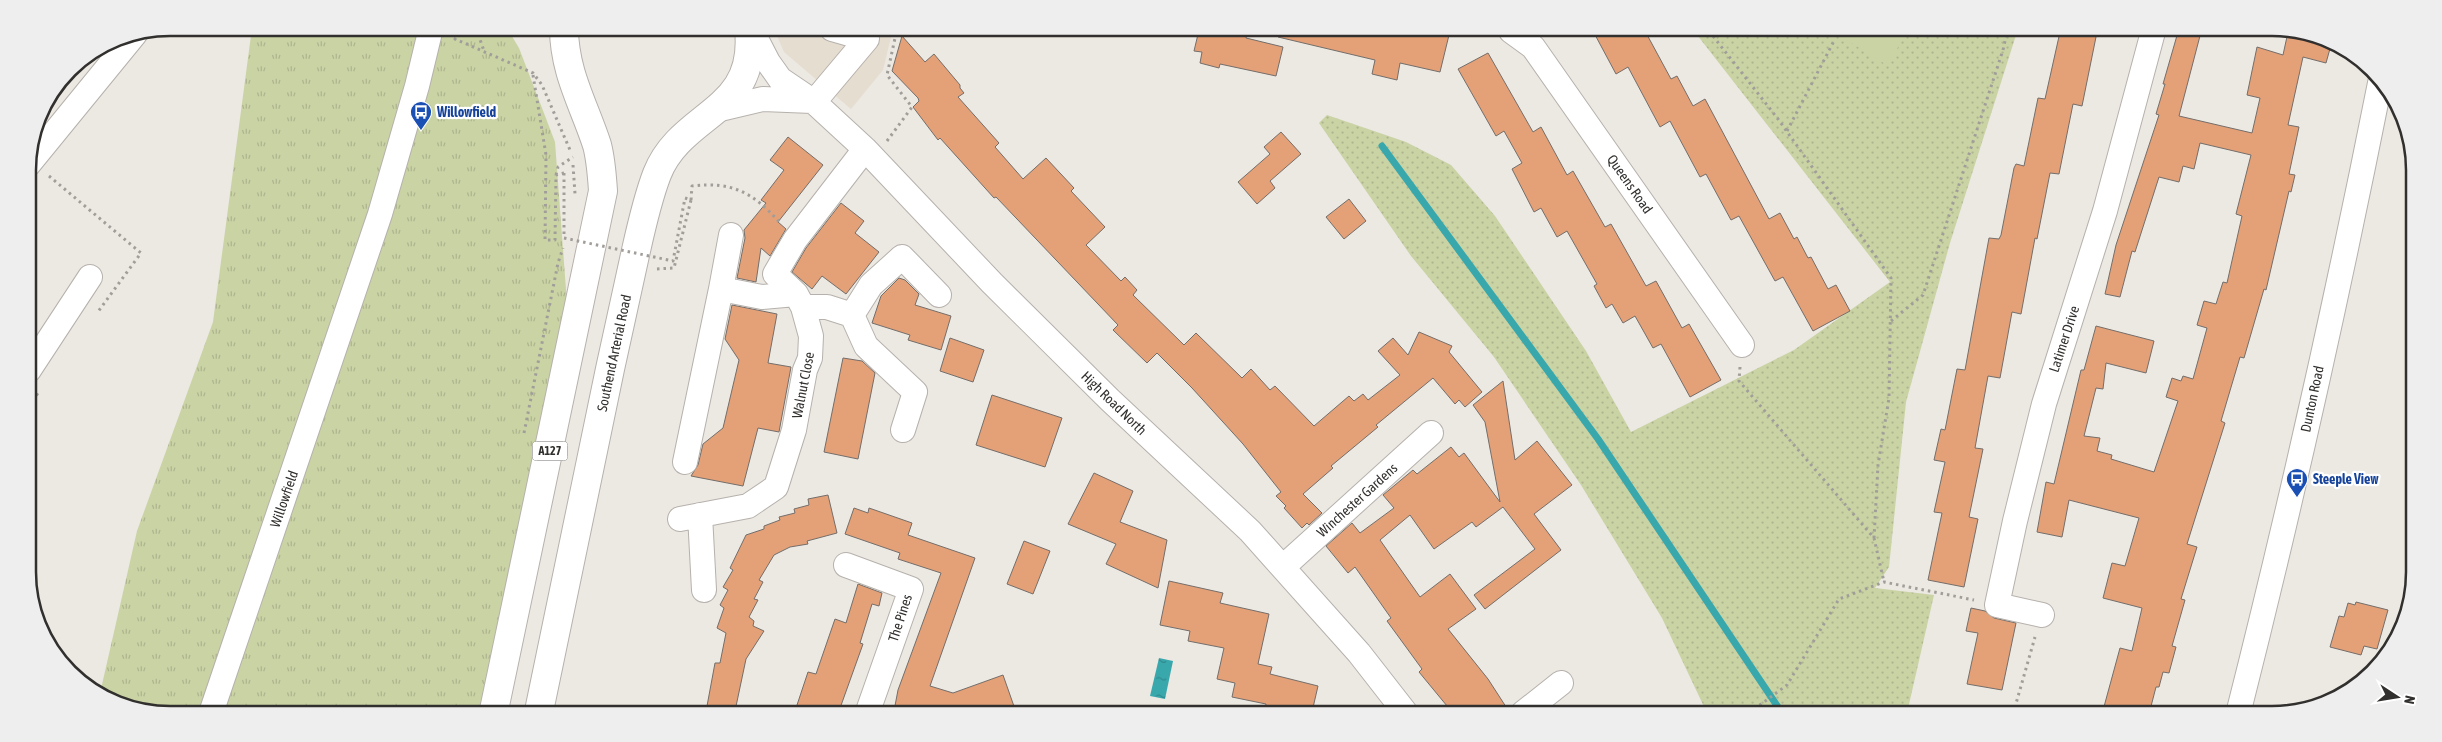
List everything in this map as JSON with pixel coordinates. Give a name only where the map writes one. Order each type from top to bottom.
[{"type":"highway","name":"A127","points":[[495,706],[603,191],[598,147],[572,81],[564,50],[564,36]]},
{"type":"highway","name":"Southend Arterial Road","points":[[539,706],[619,325],[650,194],[666,154],[688,131],[720,109],[735,92],[746,70],[751,47],[750,36]]},
{"type":"street","name":"Willowfield","points":[[213,706],[380,214],[418,86],[429,36]]},
{"type":"street","name":"High Road North","points":[[754,36],[780,79],[814,102],[870,153],[992,283],[1110,400],[1250,531],[1359,653],[1400,705]]},
{"type":"street","points":[[720,109],[763,99],[814,102],[867,39],[856,36]]},
{"type":"street","name":"Queens Road","points":[[1518,36],[1532,47],[1742,344]]},
{"type":"street","name":"Latimer Drive","points":[[1997,604],[2044,404],[2105,211],[2151,36]]},
{"type":"street","points":[[37,154],[128,43]]},
{"type":"street","name":"Dunton Road","points":[[2240,705],[2297,473],[2311,401],[2345,258],[2379,90]]},
{"type":"street","points":[[800,300],[774,274],[795,240],[870,153]]},
{"type":"street","points":[[685,462],[722,289],[731,235]]},
{"type":"street","points":[[852,316],[871,285],[902,257],[939,295]]},
{"type":"street","points":[[37,359],[90,277]]},
{"type":"street","points":[[722,289],[762,297],[800,300],[852,316],[866,346],[915,392],[903,430]]},
{"type":"street","name":"Walnut Close","points":[[704,590],[690,517],[748,506],[776,487],[794,430],[805,370],[810,358],[811,336],[800,300]]},
{"type":"street","name":"Winchester Gardens","points":[[1284,567],[1431,433]]},
{"type":"street","name":"The Pines","points":[[846,566],[911,589],[870,706]]},
{"type":"street","points":[[1997,604],[2042,614]]},
{"type":"street","points":[[1533,705],[1561,683]]},
{"type":"path","points":[[457,36],[455,39],[533,73],[542,85],[573,157],[575,202]]},
{"type":"path","points":[[479,36],[484,52]]},
{"type":"path","points":[[870,153],[912,107],[887,74],[895,36]]},
{"type":"path","points":[[1713,36],[1787,131],[1891,278],[1889,398],[1878,465],[1874,538],[1884,582]]},
{"type":"path","points":[[1890,321],[1923,295],[2006,36]]},
{"type":"path","points":[[1787,131],[1835,39]]},
{"type":"path","points":[[533,73],[546,155],[545,240],[554,240],[556,175],[558,168],[573,157]]},
{"type":"path","points":[[556,175],[564,173],[564,238],[672,261],[685,198],[691,200]]},
{"type":"path","points":[[657,269],[674,268],[691,200],[692,186],[708,184],[739,188],[765,206],[795,240]]},
{"type":"path","points":[[523,438],[558,263],[570,228]]},
{"type":"path","points":[[1742,344],[1739,381],[1874,538]]},
{"type":"path","points":[[1759,705],[1786,685],[1839,599],[1884,582],[1997,604]]},
{"type":"path","points":[[2016,705],[2042,614]]},
{"type":"shaded area","points":[[777,36],[891,36],[883,70],[851,109],[784,52]]},
{"type":"green space","points":[[251,36],[512,36],[519,48],[555,142],[567,303],[483,706],[170,706],[135,701],[119,696],[101,687],[137,531],[213,322]]},
{"type":"green space","points":[[1698,36],[2016,36],[1950,243],[1906,402],[1889,567],[1875,588],[1934,595],[1909,705],[1703,705],[1662,618],[1581,485],[1494,357],[1411,256],[1319,123],[1327,115],[1406,142],[1451,165],[1495,216],[1586,351],[1631,432],[1794,350],[1890,282]]},
{"type":"green space","points":[[1840,36],[1905,36],[1887,65]]},
{"type":"water","points":[[1159,658],[1173,661],[1165,699],[1150,696]]},
{"type":"building","points":[[902,36],[925,62],[934,54],[960,85],[964,93],[958,97],[999,143],[995,147],[1023,179],[1046,158],[1074,188],[1071,191],[1105,227],[1086,245],[1121,281],[1125,277],[1137,290],[1133,295],[1184,345],[1196,333],[1242,378],[1251,369],[1270,390],[1275,386],[1314,426],[1349,396],[1354,401],[1363,394],[1368,400],[1400,375],[1378,351],[1393,338],[1408,355],[1419,332],[1452,346],[1449,352],[1482,392],[1465,407],[1459,400],[1455,404],[1433,378],[1376,425],[1378,427],[1331,466],[1333,468],[1303,494],[1322,513],[1309,525],[1307,523],[1302,528],[1276,496],[1281,492],[1243,444],[1192,388],[1157,353],[1147,363],[1113,330],[1118,325],[996,197],[994,198],[940,138],[938,140],[913,107],[919,101],[918,98],[892,71]]},
{"type":"building","points":[[1198,36],[1246,36],[1246,38],[1283,47],[1276,76],[1220,64],[1219,68],[1200,63],[1202,52],[1194,51]]},
{"type":"building","points":[[1449,36],[1440,72],[1400,63],[1397,80],[1372,74],[1375,60],[1278,37]]},
{"type":"building","points":[[1596,36],[1648,36],[1671,79],[1677,76],[1693,106],[1705,99],[1769,219],[1780,213],[1794,239],[1797,237],[1808,258],[1811,257],[1828,289],[1836,285],[1850,311],[1813,331],[1783,277],[1775,281],[1739,216],[1731,220],[1706,174],[1700,177],[1670,121],[1660,127],[1628,67],[1616,74]]},
{"type":"building","points":[[2059,36],[2096,36],[2082,106],[2073,104],[2059,174],[2050,173],[2037,239],[2035,238],[2021,314],[2012,312],[2000,378],[1988,376],[1975,448],[1983,449],[1969,517],[1978,519],[1964,587],[1928,580],[1942,513],[1934,512],[1945,462],[1934,460],[1941,429],[1945,430],[1957,369],[1965,370],[1989,238],[1999,239],[2001,235],[2014,168],[2016,164],[2024,166],[2038,98],[2045,99]]},
{"type":"building","points":[[2177,36],[2200,36],[2179,116],[2252,133],[2260,98],[2247,95],[2257,47],[2283,55],[2287,37],[2307,41],[2330,49],[2326,63],[2303,57],[2288,125],[2299,127],[2289,174],[2295,175],[2291,192],[2289,191],[2266,290],[2264,289],[2244,358],[2240,357],[2221,421],[2225,423],[2187,544],[2197,547],[2181,599],[2185,600],[2172,646],[2176,647],[2169,673],[2163,672],[2159,687],[2156,687],[2151,705],[2104,705],[2120,648],[2132,651],[2142,608],[2103,598],[2112,563],[2125,566],[2139,518],[2069,500],[2062,537],[2037,532],[2046,482],[2054,484],[2081,370],[2084,370],[2096,326],[2154,341],[2146,373],[2106,363],[2103,389],[2096,388],[2084,436],[2100,438],[2097,451],[2112,455],[2111,459],[2154,472],[2178,401],[2166,397],[2172,378],[2181,381],[2183,376],[2193,379],[2207,328],[2197,325],[2204,301],[2216,304],[2223,282],[2227,283],[2242,216],[2236,214],[2251,155],[2200,143],[2194,169],[2183,166],[2179,182],[2159,177],[2135,252],[2132,251],[2120,297],[2105,294],[2116,245],[2159,115],[2156,114],[2165,84],[2163,84]]},
{"type":"building","points":[[1488,53],[1533,132],[1541,127],[1567,175],[1573,171],[1605,227],[1611,224],[1646,286],[1656,281],[1682,328],[1689,324],[1721,380],[1690,397],[1661,344],[1653,348],[1635,316],[1623,323],[1612,304],[1606,308],[1594,286],[1597,284],[1567,231],[1557,237],[1541,208],[1534,212],[1512,169],[1522,163],[1504,131],[1496,136],[1458,69]]},
{"type":"building","points":[[1281,132],[1301,154],[1270,181],[1275,188],[1257,204],[1238,182],[1270,154],[1264,147]]},
{"type":"building","points":[[788,137],[823,165],[778,222],[786,229],[770,256],[761,248],[756,282],[737,278],[745,238],[744,230],[766,203],[761,200],[784,170],[770,160]]},
{"type":"building","points":[[1349,199],[1366,221],[1344,239],[1326,217]]},
{"type":"building","points":[[841,203],[864,221],[855,233],[879,252],[846,294],[822,276],[812,289],[792,272],[806,248]]},
{"type":"building","points":[[899,278],[905,280],[919,294],[915,305],[951,316],[941,350],[908,340],[910,335],[872,323],[881,296]]},
{"type":"building","points":[[732,305],[777,314],[768,363],[791,367],[779,432],[758,428],[743,486],[691,476],[698,465],[703,444],[723,428],[739,360],[725,339]]},
{"type":"building","points":[[950,338],[984,350],[973,382],[940,371]]},
{"type":"building","points":[[843,358],[862,361],[875,373],[858,459],[824,452]]},
{"type":"building","points":[[1503,381],[1515,460],[1537,441],[1572,485],[1534,514],[1561,550],[1485,609],[1474,595],[1535,549],[1503,507],[1476,527],[1472,522],[1434,549],[1410,515],[1380,540],[1420,597],[1450,574],[1476,609],[1448,629],[1488,679],[1505,705],[1447,705],[1419,672],[1422,669],[1387,621],[1391,618],[1355,567],[1348,573],[1326,546],[1352,523],[1360,533],[1394,508],[1383,495],[1413,470],[1417,474],[1451,447],[1459,457],[1464,453],[1500,502],[1485,422],[1473,405]]},
{"type":"building","points":[[992,395],[1062,418],[1045,467],[976,445]]},
{"type":"building","points":[[1094,473],[1133,491],[1120,522],[1167,540],[1158,588],[1106,564],[1116,544],[1068,524]]},
{"type":"building","points":[[828,495],[837,533],[807,541],[808,544],[790,547],[774,555],[759,580],[763,582],[754,599],[758,600],[749,617],[754,621],[753,626],[764,631],[746,659],[736,706],[707,706],[715,663],[720,663],[726,633],[717,628],[724,608],[720,605],[728,590],[723,587],[733,570],[730,568],[746,535],[764,529],[764,526],[780,520],[779,517],[795,513],[794,509],[809,505],[808,499]]},
{"type":"building","points":[[854,508],[868,513],[869,508],[912,523],[908,535],[975,558],[930,686],[953,693],[1003,675],[1014,706],[895,706],[898,690],[941,573],[898,559],[900,553],[845,534]]},
{"type":"building","points":[[1024,541],[1050,551],[1033,594],[1007,584]]},
{"type":"building","points":[[1169,581],[1223,593],[1220,603],[1269,614],[1258,664],[1272,667],[1270,674],[1318,686],[1314,705],[1266,705],[1266,704],[1232,697],[1235,683],[1217,679],[1224,648],[1188,641],[1190,631],[1160,625]]},
{"type":"building","points":[[858,584],[882,593],[879,606],[872,604],[860,643],[863,644],[841,706],[797,706],[808,672],[816,674],[835,619],[846,623]]},
{"type":"building","points":[[2356,602],[2388,610],[2377,649],[2364,646],[2361,655],[2330,647],[2339,616],[2344,617],[2348,603],[2355,605]]},
{"type":"building","points":[[1971,608],[1985,611],[1994,618],[2016,623],[2002,690],[1967,684],[1978,633],[1966,631]]},
{"type":"waterway","points":[[1382,146],[1598,439],[1777,705]]},
{"type":"place","name":"Willowfield","points":[[421,131]]},
{"type":"place","name":"Steeple View","points":[[2297,498]]}]
